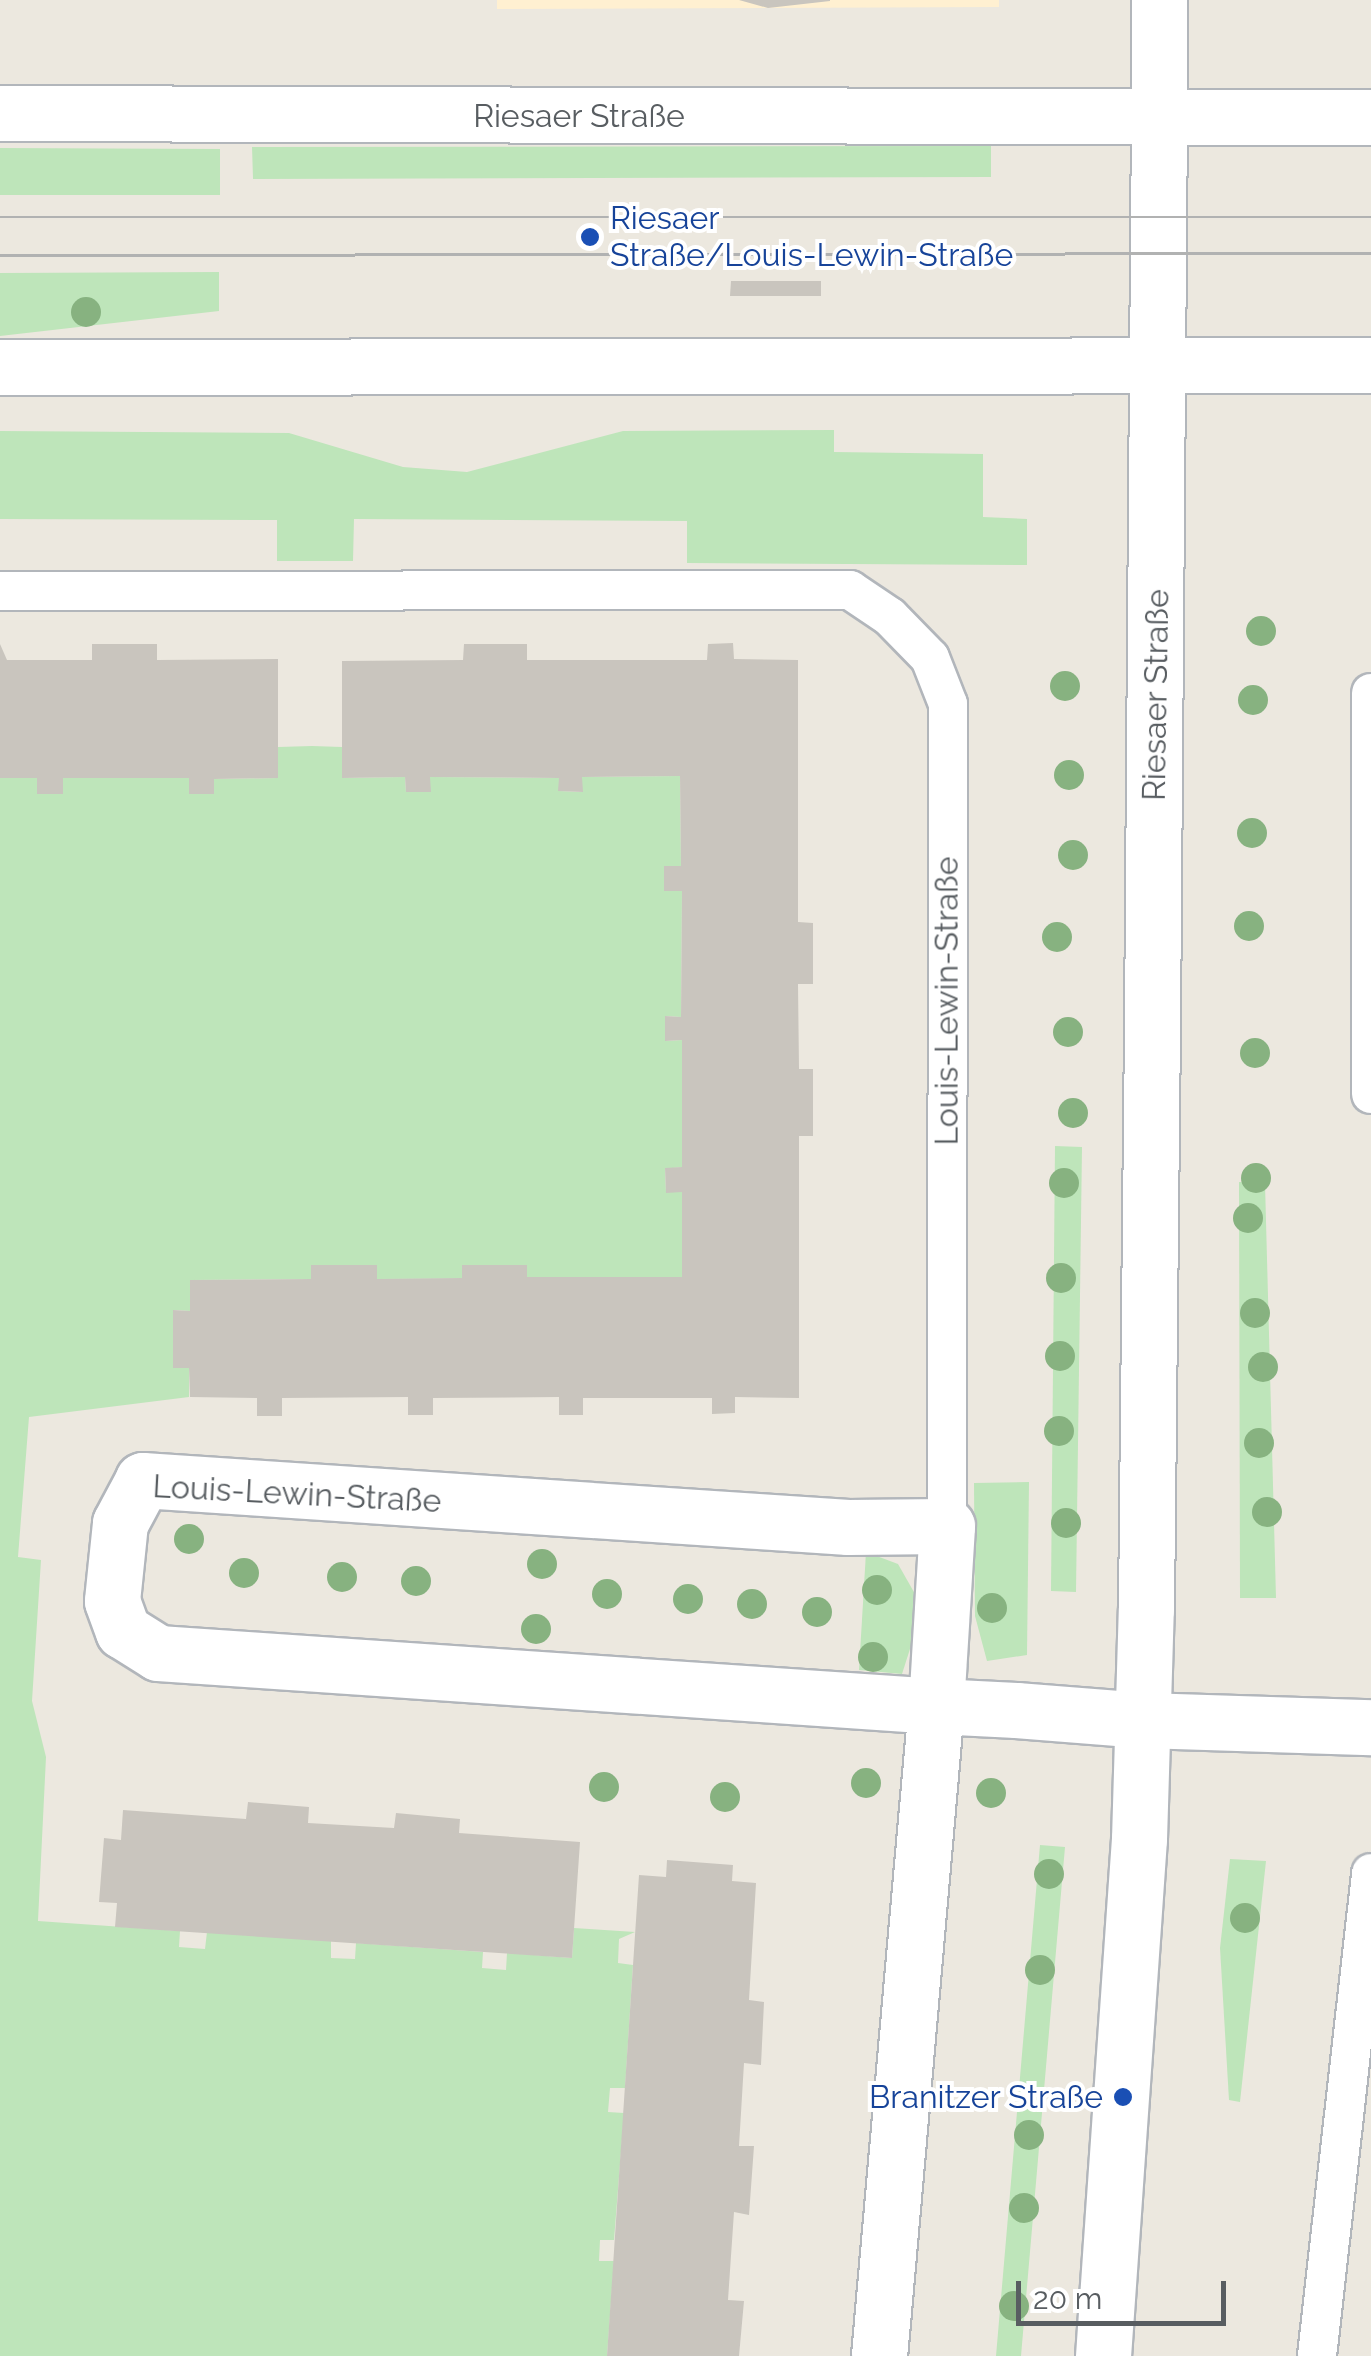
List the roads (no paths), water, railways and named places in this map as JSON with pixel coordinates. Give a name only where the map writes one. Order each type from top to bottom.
[{"type":"street","points":[[1159,0],[1159,116]]},
{"type":"street","name":"Riesaer Straße","points":[[0,113],[1371,117]]},
{"type":"street","name":"Riesaer Straße","points":[[1143,1720],[1159,116]]},
{"type":"street","points":[[0,367],[1371,366]]},
{"type":"street","name":"Louis-Lewin-Straße","points":[[879,2356],[936,1706],[947,1526],[848,1528],[143,1480],[120,1523],[112,1601],[123,1631],[158,1653],[936,1706],[1143,1720]]},
{"type":"street","points":[[1103,2356],[1139,1838],[1143,1720],[1371,1727]]},
{"type":"lane","name":"Louis-Lewin-Straße","points":[[0,591],[850,590],[890,617],[930,658],[948,704],[947,1526]]},
{"type":"lane","points":[[1371,694],[1371,1094]]},
{"type":"lane","points":[[1317,2356],[1371,1873]]},
{"type":"tram line","points":[[0,217],[1371,217]]},
{"type":"tram line","points":[[0,255],[1371,253]]},
{"type":"place","name":"Riesaer Straße/Louis-Lewin-Straße","points":[[590,237]]},
{"type":"place","name":"Branitzer Straße","points":[[1123,2097]]}]
